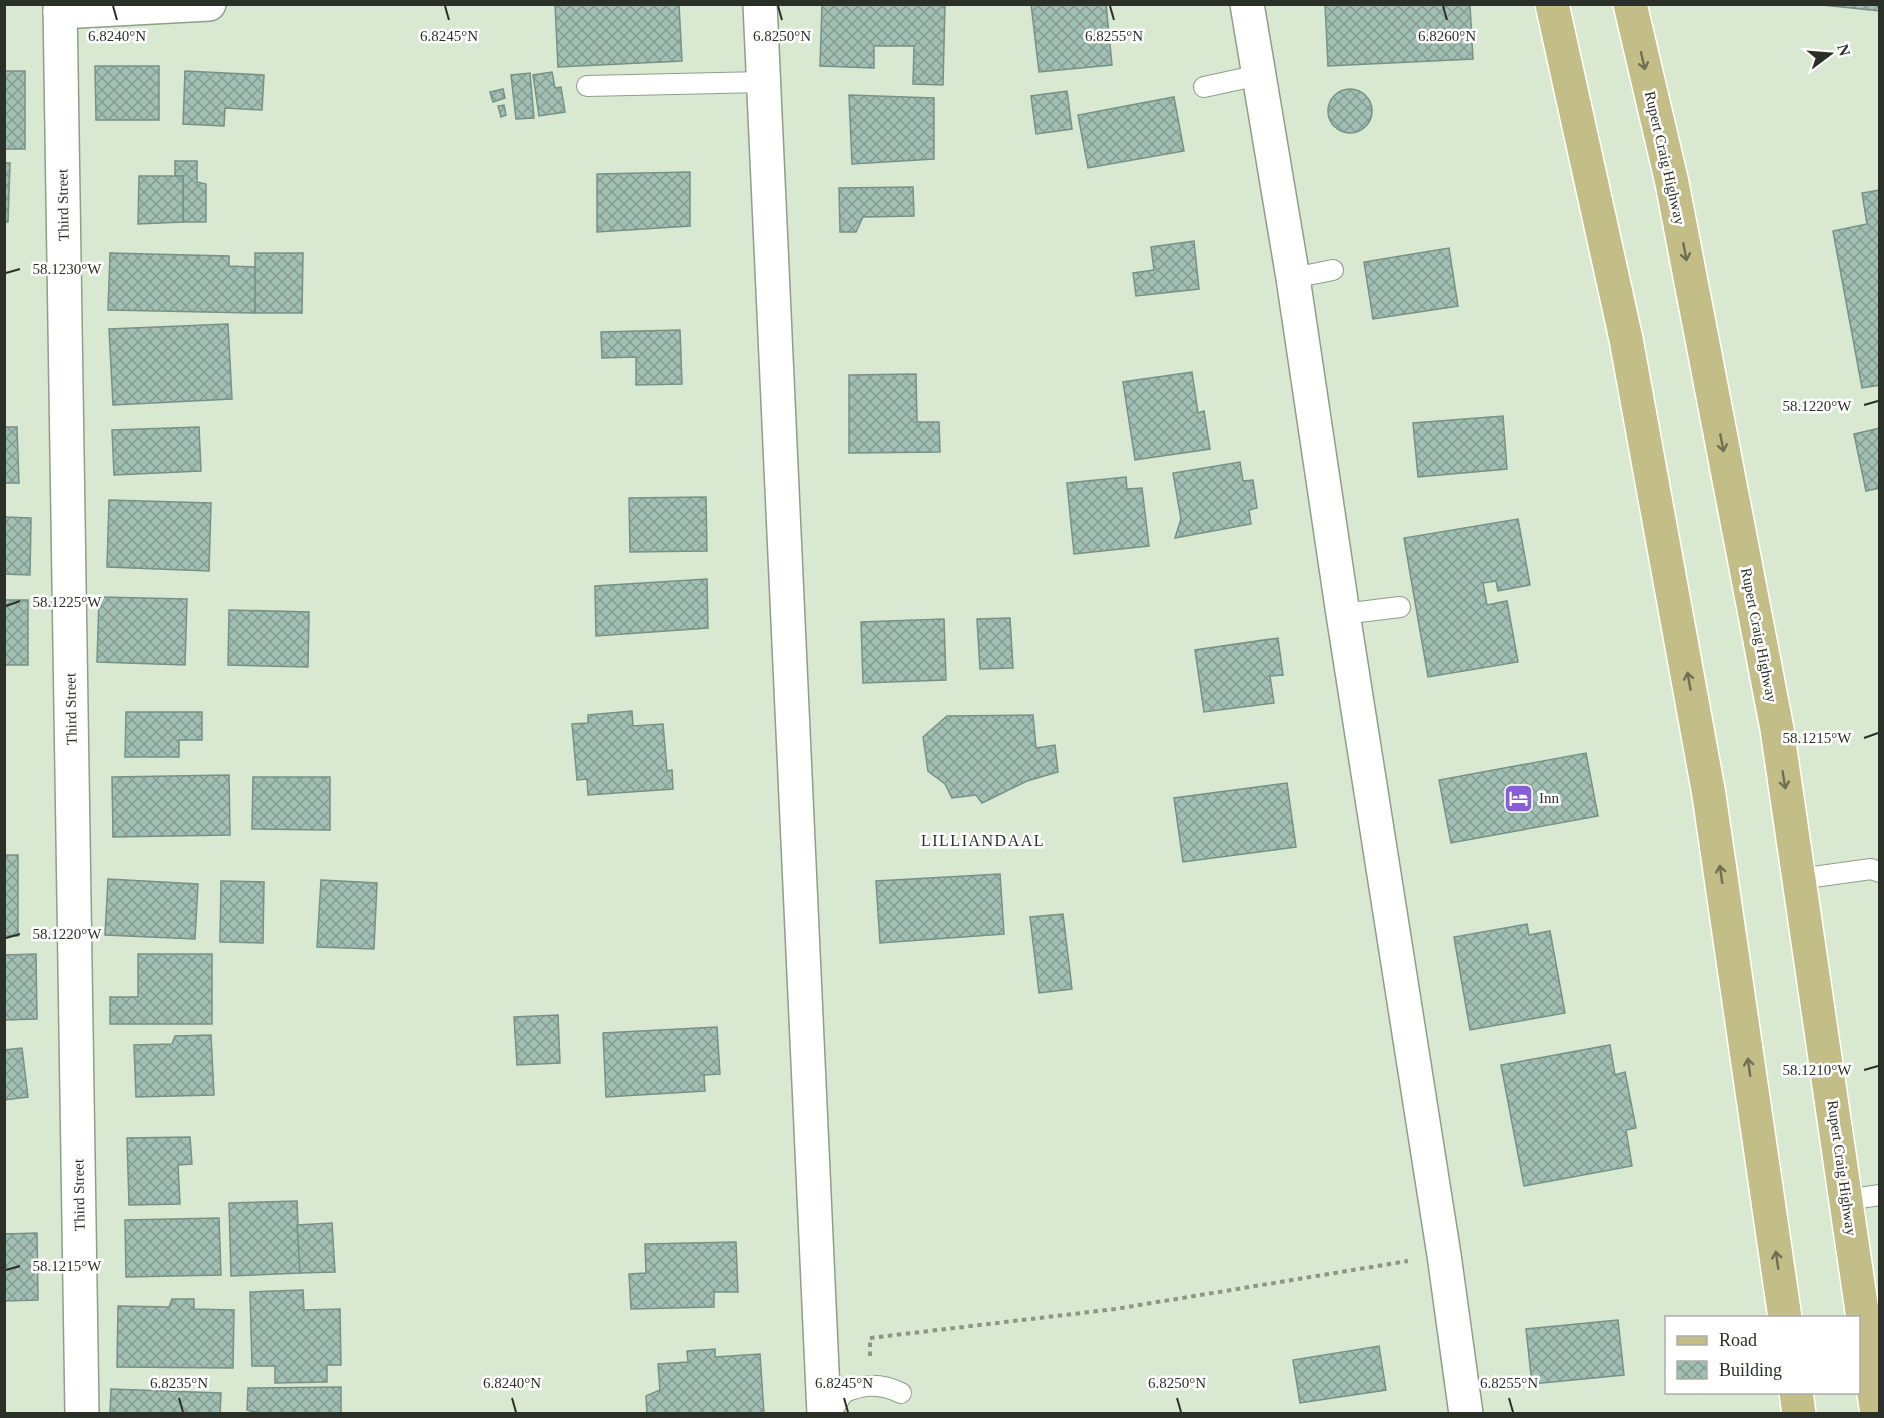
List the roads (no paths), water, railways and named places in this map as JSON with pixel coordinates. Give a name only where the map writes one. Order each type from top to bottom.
[{"type":"main road","points":[[1552,4],[1626,339],[1709,795],[1785,1316]]},
{"type":"main road","name":"Rupert Craig Highway","points":[[1630,4],[1674,195],[1777,729],[1877,1413]]},
{"type":"main road","points":[[1796,1394],[1799,1413]]},
{"type":"street","points":[[60,8],[209,4]]},
{"type":"street","points":[[760,4],[830,1410]]},
{"type":"street","points":[[1247,4],[1293,278],[1343,614],[1444,1255],[1466,1413]]},
{"type":"street","name":"Third Street","points":[[60,8],[82,1413]]},
{"type":"lane","points":[[1204,87],[1259,75]]},
{"type":"lane","points":[[587,86],[763,82]]},
{"type":"lane","points":[[1293,278],[1333,270]]},
{"type":"lane","points":[[1343,614],[1400,607]]},
{"type":"lane","points":[[1799,879],[1871,869],[1880,872]]},
{"type":"lane","points":[[1846,1200],[1880,1195]]},
{"type":"lane","points":[[830,1410],[843,1393],[870,1385],[886,1386],[901,1392]]},
{"type":"place","name":"Inn","points":[[1518,798]]},
{"type":"district","name":"LILLIANDAAL","points":[[983,840]]}]
